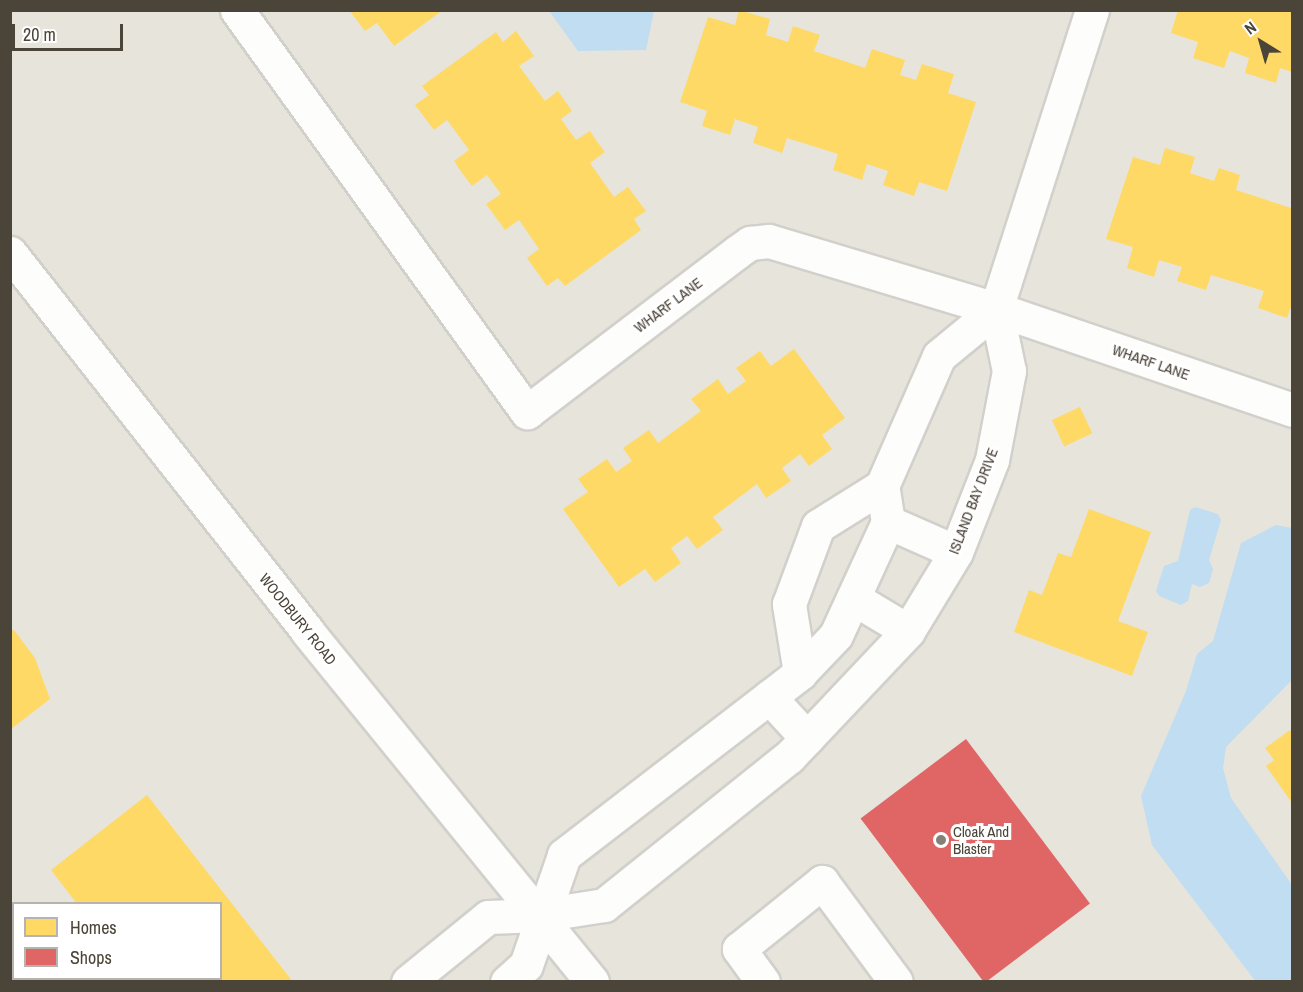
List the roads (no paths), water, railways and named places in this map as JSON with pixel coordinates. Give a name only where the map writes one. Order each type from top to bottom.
[{"type":"street","name":"WHARF LANE","points":[[237,10],[527,412],[750,243],[769,242],[996,309],[1293,410]]},
{"type":"street","points":[[507,981],[526,965],[540,915],[564,855],[800,673],[836,634],[888,522],[882,486],[939,356],[996,309],[1092,10]]},
{"type":"street","name":"WOODBURY ROAD","points":[[10,253],[307,631],[592,981]]},
{"type":"street","name":"ISLAND BAY DRIVE","points":[[408,981],[488,917],[540,915],[604,905],[789,757],[908,631],[956,552],[992,460],[1010,371],[996,309]]},
{"type":"street","points":[[800,673],[789,604],[818,526],[882,486]]},
{"type":"street","points":[[888,522],[956,552]]},
{"type":"street","points":[[853,598],[908,631]]},
{"type":"street","points":[[769,697],[807,738]]},
{"type":"street","points":[[763,981],[739,949],[822,882],[896,981]]},
{"type":"water","points":[[549,11],[654,11],[646,50],[578,51]]},
{"type":"water","points":[[1195,507],[1218,514],[1221,520],[1209,560],[1213,569],[1209,583],[1200,587],[1192,584],[1188,601],[1181,605],[1159,596],[1156,591],[1164,566],[1178,561],[1190,510]]},
{"type":"water","points":[[1276,525],[1292,528],[1292,680],[1226,747],[1223,768],[1231,798],[1292,885],[1292,981],[1256,982],[1152,845],[1141,796],[1186,691],[1197,654],[1213,641],[1241,543]]},
{"type":"place","name":"Cloak And Blaster","points":[[941,840]]}]
